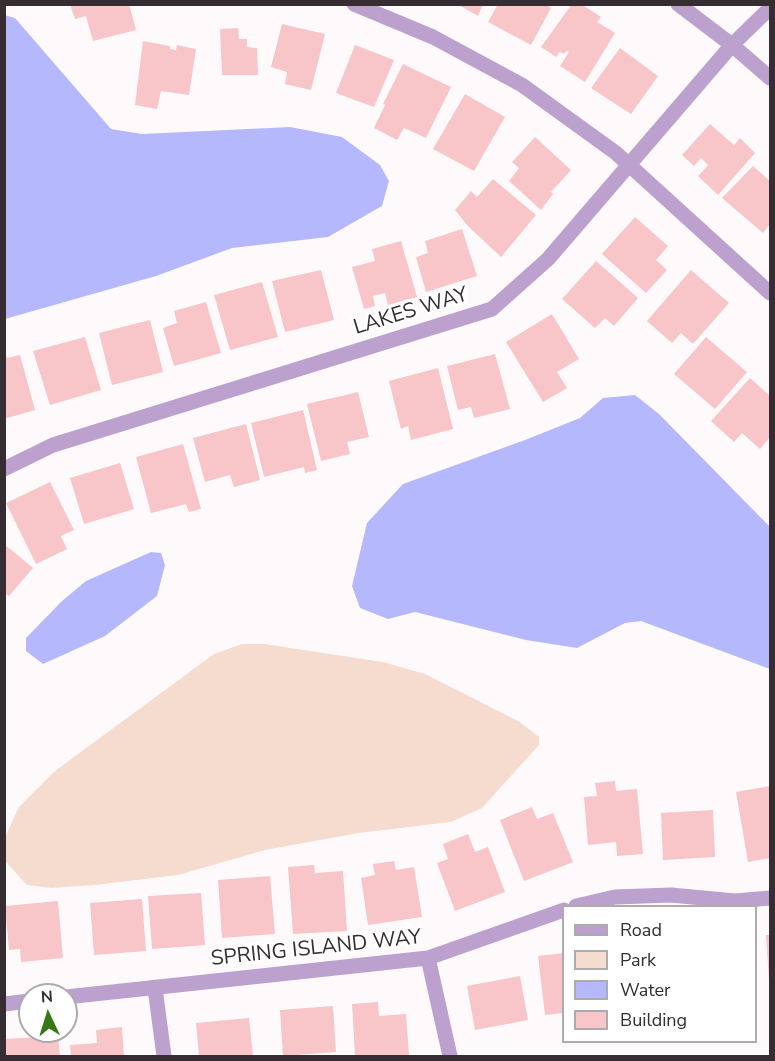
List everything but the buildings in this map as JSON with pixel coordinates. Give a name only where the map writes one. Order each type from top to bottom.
[{"type":"street","points":[[354,4],[433,37],[499,71],[572,120],[629,165],[771,293]]},
{"type":"street","points":[[678,4],[771,78]]},
{"type":"street","name":"LAKES WAY","points":[[4,469],[53,445],[492,309],[548,259],[732,45],[771,8]]},
{"type":"street","points":[[580,905],[615,897],[671,895],[735,901],[771,898]]},
{"type":"street","name":"SPRING ISLAND WAY","points":[[78,997],[428,958],[562,911]]},
{"type":"street","points":[[428,958],[450,1056]]},
{"type":"street","points":[[155,988],[164,1056]]},
{"type":"green space","points":[[242,644],[264,644],[383,662],[425,674],[518,721],[539,737],[539,745],[482,808],[451,822],[358,833],[265,850],[178,875],[51,888],[27,885],[5,861],[5,837],[19,807],[55,771],[214,654]]},
{"type":"water","points":[[4,15],[15,18],[111,129],[142,134],[290,127],[342,137],[380,165],[389,181],[382,206],[328,237],[232,248],[156,276],[5,319]]},
{"type":"water","points":[[635,395],[659,414],[770,527],[770,669],[641,621],[625,623],[577,648],[526,640],[415,612],[388,619],[360,608],[352,586],[367,523],[403,484],[580,418],[603,398]]},
{"type":"water","points":[[151,552],[161,553],[165,565],[157,596],[105,636],[43,664],[26,651],[26,638],[62,601],[86,581]]}]
